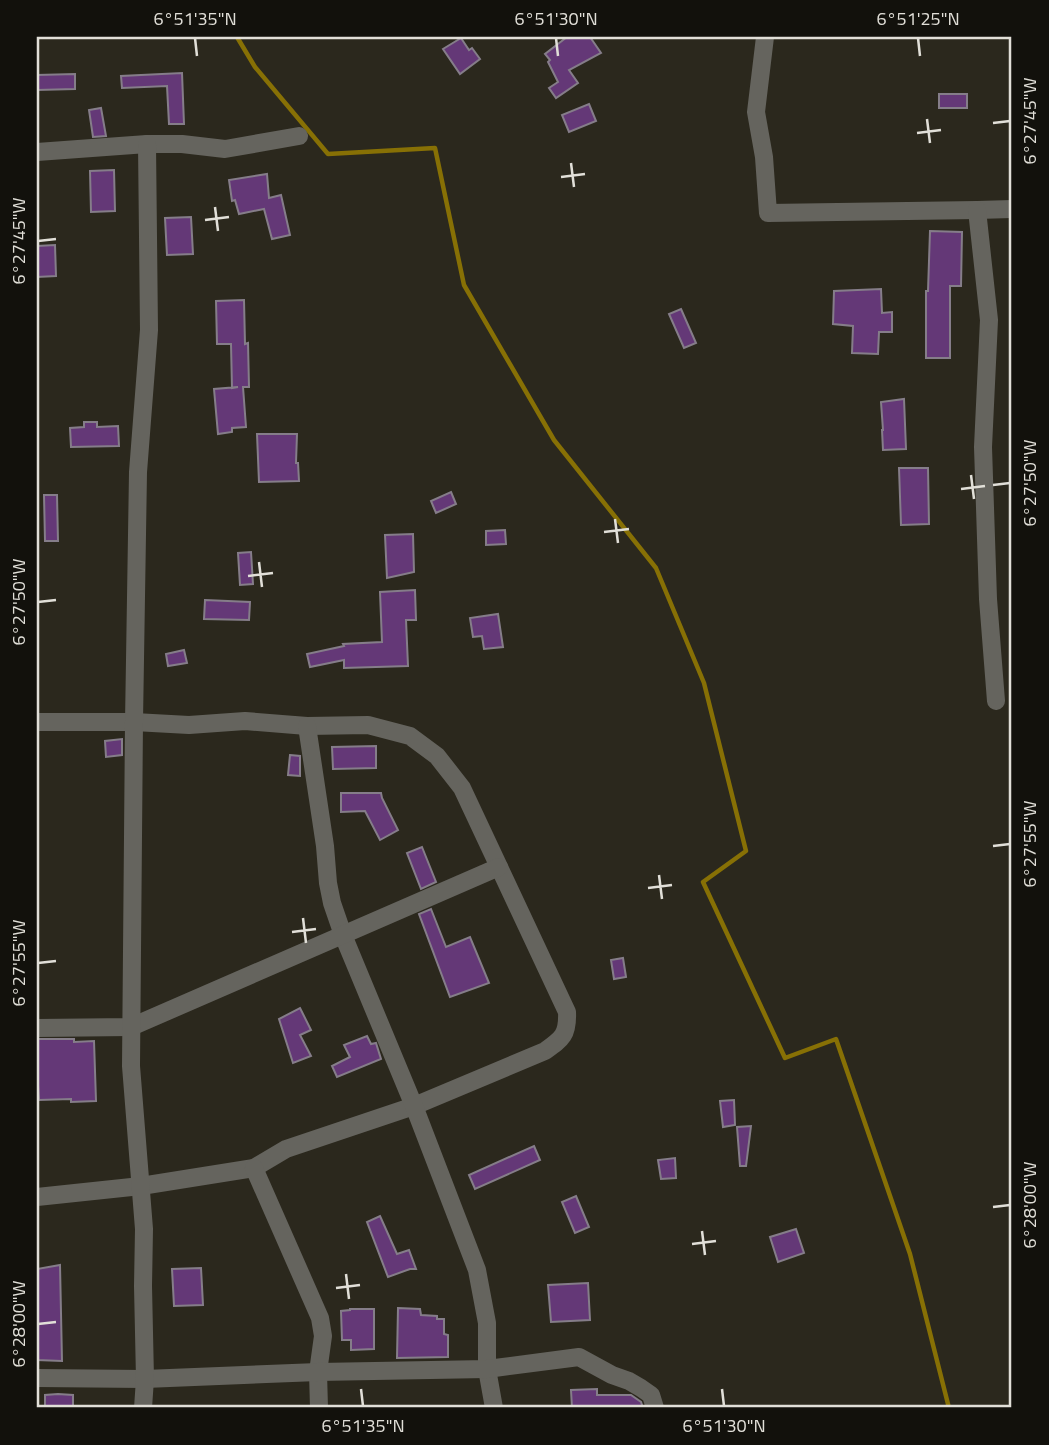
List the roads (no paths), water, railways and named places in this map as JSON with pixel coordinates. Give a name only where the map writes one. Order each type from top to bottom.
[{"type":"street","points":[[765,37],[756,112],[764,157],[768,213],[1012,209]]},
{"type":"street","points":[[37,152],[147,144],[183,144],[225,149],[299,136]]},
{"type":"street","points":[[143,1408],[144,1229],[131,1066],[131,1027],[138,472],[149,330],[147,144]]},
{"type":"street","points":[[977,210],[989,320],[983,447],[988,599],[996,701],[1012,690]]},
{"type":"street","points":[[37,722],[134,722],[189,726],[245,721],[307,726],[368,725],[410,736],[437,756],[462,788],[567,1012],[568,1026],[562,1039],[545,1051],[414,1106],[286,1149],[254,1168],[141,1186],[37,1197]]},
{"type":"street","points":[[307,726],[332,903],[477,1270],[487,1323],[487,1369],[494,1408]]},
{"type":"street","points":[[37,1028],[131,1027],[499,867]]},
{"type":"street","points":[[254,1168],[320,1318],[323,1336],[318,1372],[319,1408]]},
{"type":"street","points":[[37,1378],[145,1379],[487,1369],[579,1357],[641,1388],[651,1395],[654,1408]]},
{"type":"waterway","points":[[237,37],[255,67],[328,154],[435,148],[464,285],[554,440],[656,568],[704,683],[746,851],[703,882],[785,1058],[836,1039],[910,1254],[949,1408]]}]
